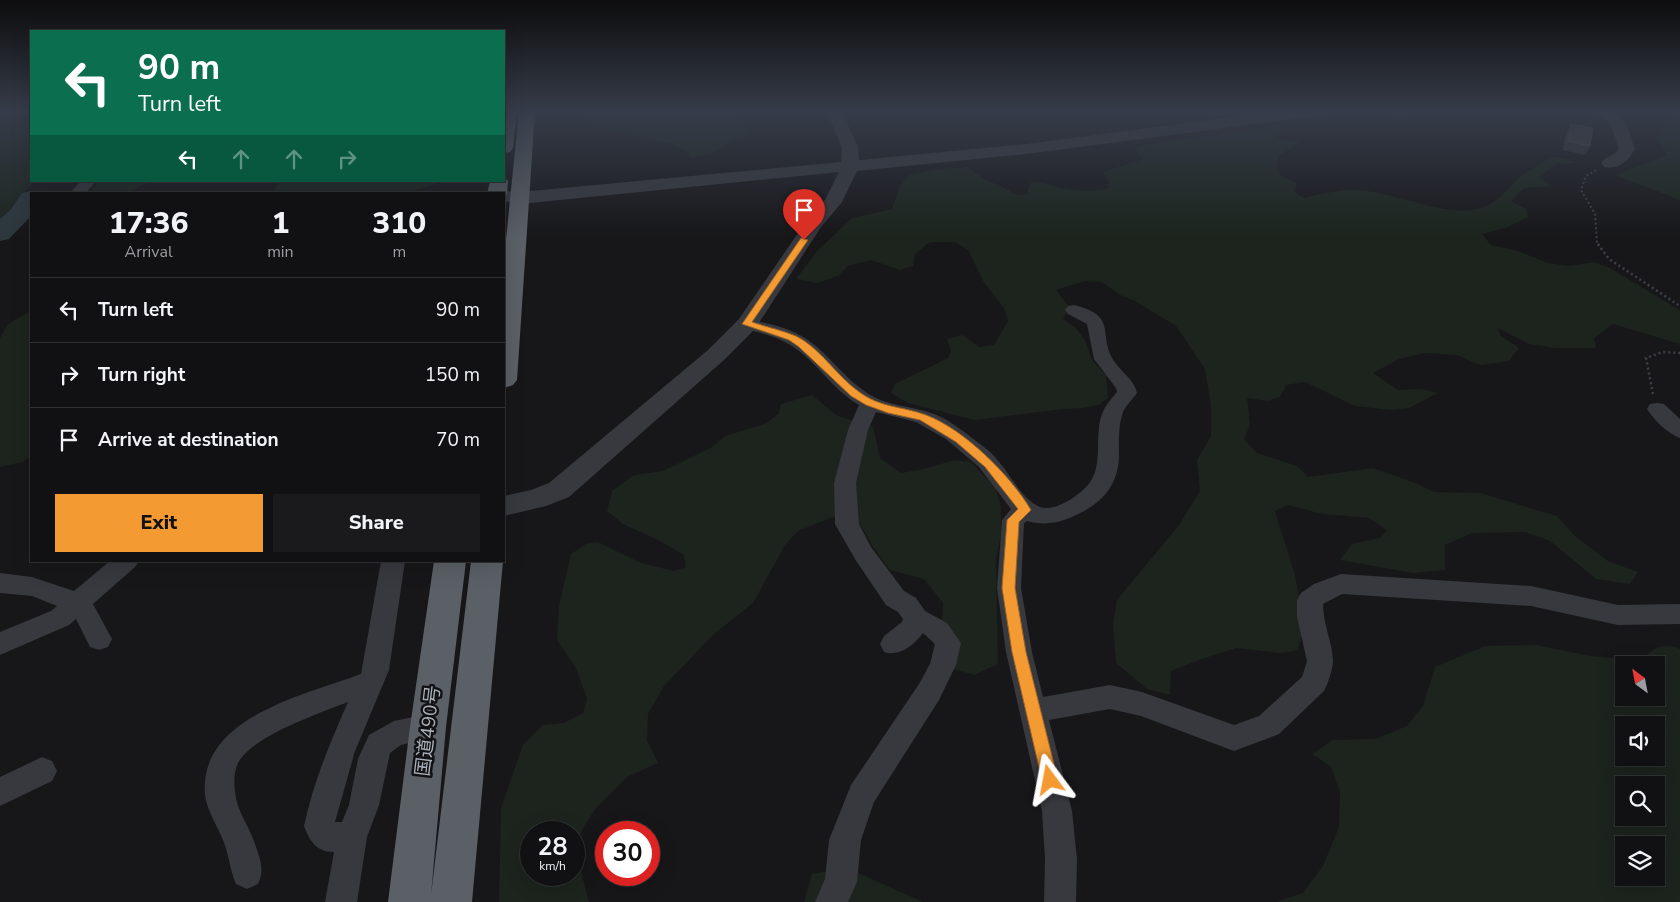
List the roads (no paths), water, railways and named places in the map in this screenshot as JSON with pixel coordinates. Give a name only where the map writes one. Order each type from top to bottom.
[{"type":"highway","points":[[505,357],[512,194],[519,153]]},
{"type":"highway","name":"国道490号","points":[[409,902],[428,727],[450,562]]},
{"type":"highway","points":[[451,902],[487,562]]},
{"type":"street","points":[[505,506],[536,499],[559,490],[716,355],[746,324],[814,224],[833,202],[850,162],[850,153]]},
{"type":"street","points":[[850,162],[927,153]]},
{"type":"street","points":[[512,194],[954,153]]},
{"type":"street","points":[[1610,163],[1622,157],[1624,153]]},
{"type":"street","points":[[78,192],[88,182]]},
{"type":"street","points":[[746,324],[792,338],[803,345],[854,394],[870,403],[892,411],[923,417],[960,440],[989,464],[1025,510],[1037,516],[1057,515],[1092,495],[1105,478],[1112,412],[1128,393],[1126,387],[1102,356],[1097,324],[1090,317],[1074,310]]},
{"type":"street","points":[[831,902],[841,882],[845,840],[862,795],[930,692],[943,665],[948,642],[943,634],[929,622],[916,618],[907,605],[895,598],[863,553],[847,524],[845,483],[858,430],[870,403]]},
{"type":"street","points":[[1657,409],[1680,431]]},
{"type":"street","points":[[1025,510],[1013,520],[1009,588],[1019,652],[1057,811],[1061,859],[1060,902]]},
{"type":"street","points":[[0,644],[60,618],[126,562]]},
{"type":"street","points":[[352,837],[327,837],[319,826],[323,807],[341,751],[376,670],[393,562]]},
{"type":"street","points":[[0,583],[10,582],[66,597],[75,606],[84,611],[99,639]]},
{"type":"street","points":[[1033,712],[1110,697],[1142,704],[1234,738],[1269,725],[1314,683],[1320,661],[1310,617],[1310,600],[1323,591],[1341,584],[1531,596],[1618,615],[1680,614]]},
{"type":"street","points":[[893,644],[913,628],[916,618]]},
{"type":"street","points":[[248,873],[237,838],[225,813],[220,792],[221,771],[231,750],[250,734],[269,723],[372,682]]},
{"type":"street","points":[[341,902],[352,837],[364,805],[373,759],[379,744],[394,734],[428,727]]},
{"type":"street","points":[[0,792],[42,771]]},
{"type":"waterway","points":[[0,233],[19,215],[30,199]]}]
